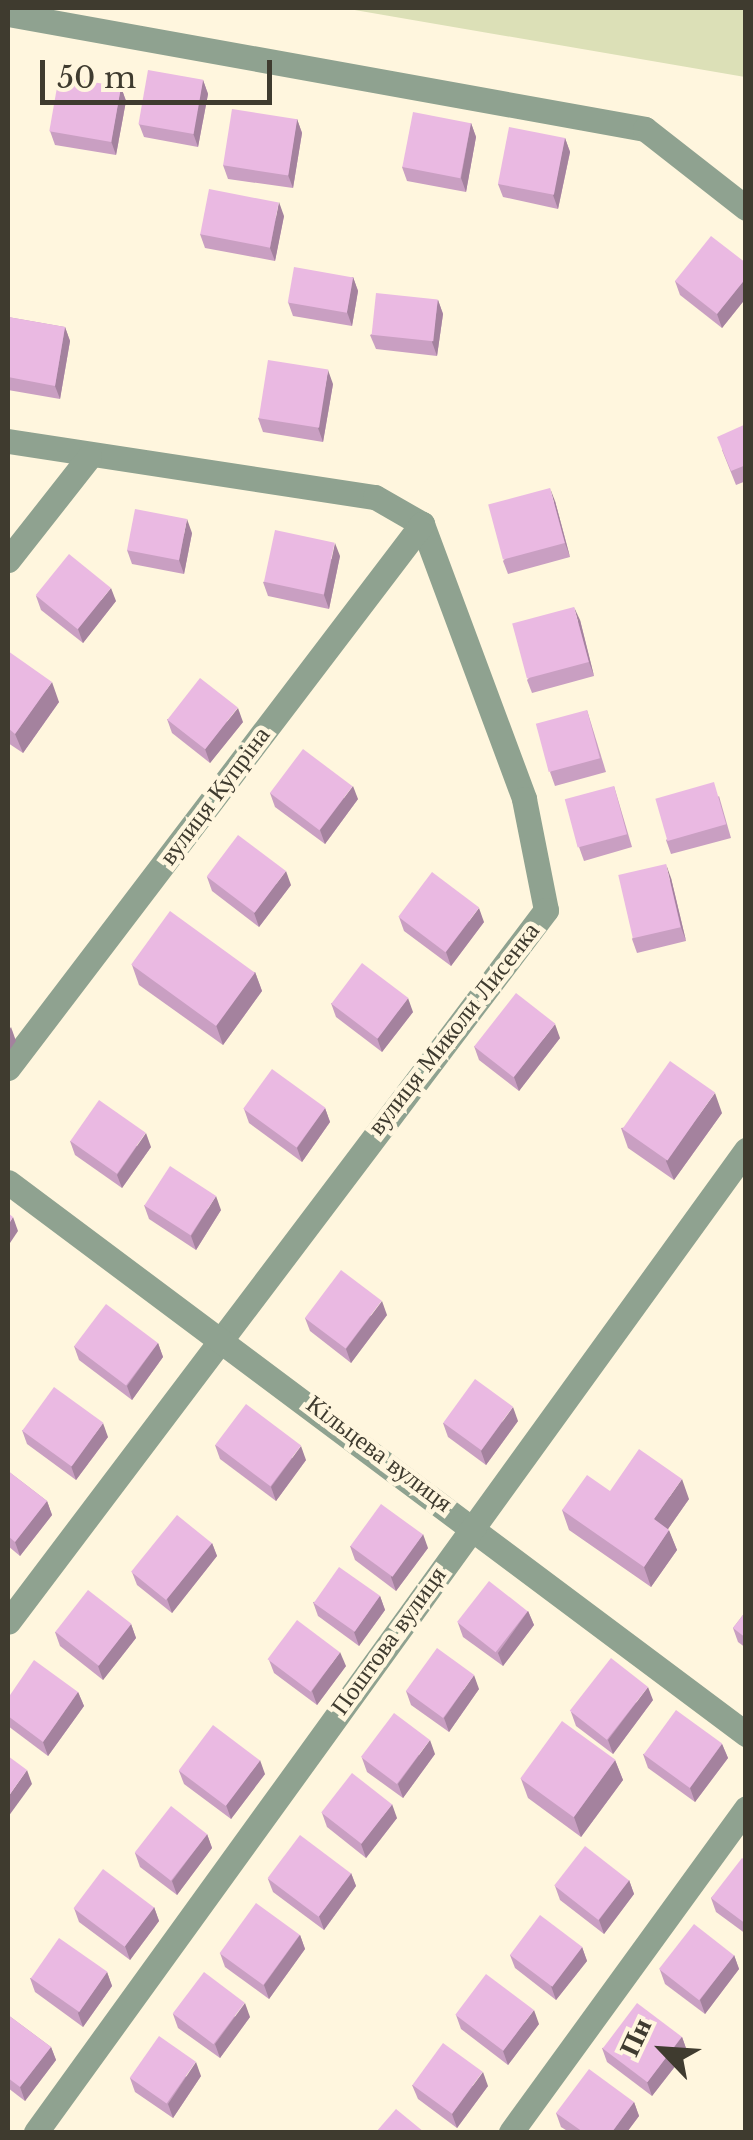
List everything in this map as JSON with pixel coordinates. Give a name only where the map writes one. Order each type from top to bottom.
[{"type":"street","points":[[8,14],[645,129],[746,208]]},
{"type":"street","points":[[8,440],[88,457],[375,497],[422,524]]},
{"type":"street","points":[[8,560],[88,457]]},
{"type":"street","name":"вулиця Купріна","points":[[8,1068],[422,524]]},
{"type":"street","name":"вулиця Миколи Лисенка","points":[[8,1622],[218,1334],[546,910],[524,799],[422,524]]},
{"type":"street","name":"Поштова вулиця","points":[[36,2132],[746,1150]]},
{"type":"street","name":"Кільцева вулиця","points":[[8,1182],[473,1524],[746,1734]]},
{"type":"street","points":[[511,2132],[746,1808]]},
{"type":"green space","points":[[343,8],[745,8],[745,77]]},
{"type":"building","points":[[148,70],[203,80],[194,134],[138,124]]},
{"type":"building","points":[[59,76],[121,87],[111,142],[49,131]]},
{"type":"building","points":[[232,109],[297,119],[288,176],[223,165]]},
{"type":"building","points":[[413,112],[471,123],[460,178],[402,167]]},
{"type":"building","points":[[509,127],[565,138],[554,195],[498,184]]},
{"type":"building","points":[[209,189],[279,203],[270,248],[200,234]]},
{"type":"building","points":[[711,236],[746,263],[746,278],[717,314],[675,281]]},
{"type":"building","points":[[294,267],[353,277],[347,313],[288,302]]},
{"type":"building","points":[[376,293],[438,299],[433,341],[372,335]]},
{"type":"building","points":[[8,317],[65,327],[55,386],[8,377]]},
{"type":"building","points":[[268,360],[328,370],[319,428],[259,418]]},
{"type":"building","points":[[746,424],[746,465],[731,471],[717,437]]},
{"type":"building","points":[[550,488],[565,543],[503,560],[488,505]]},
{"type":"building","points":[[135,509],[187,519],[179,560],[127,550]]},
{"type":"building","points":[[275,530],[335,543],[324,595],[264,582]]},
{"type":"building","points":[[69,554],[111,588],[78,629],[36,595]]},
{"type":"building","points":[[574,607],[589,662],[527,679],[512,624]]},
{"type":"building","points":[[8,651],[52,682],[15,734],[8,728]]},
{"type":"building","points":[[200,678],[238,708],[205,749],[167,720]]},
{"type":"building","points":[[587,710],[600,758],[549,772],[536,724]]},
{"type":"building","points":[[303,749],[353,786],[319,830],[270,793]]},
{"type":"building","points":[[714,782],[726,824],[667,841],[655,799]]},
{"type":"building","points":[[614,786],[627,834],[578,847],[565,799]]},
{"type":"building","points":[[238,835],[286,871],[255,913],[207,877]]},
{"type":"building","points":[[666,864],[681,927],[633,938],[618,875]]},
{"type":"building","points":[[432,872],[479,908],[445,952],[398,917]]},
{"type":"building","points":[[170,911],[255,973],[216,1026],[131,964]]},
{"type":"building","points":[[362,963],[408,998],[378,1039],[331,1004]]},
{"type":"building","points":[[516,993],[555,1024],[514,1077],[474,1047]]},
{"type":"building","points":[[670,1061],[715,1093],[667,1161],[622,1129]]},
{"type":"building","points":[[272,1069],[325,1108],[297,1147],[243,1109]]},
{"type":"building","points":[[99,1100],[146,1133],[117,1174],[70,1141]]},
{"type":"building","points":[[170,1166],[216,1196],[191,1235],[144,1205]]},
{"type":"building","points":[[341,1270],[382,1301],[346,1349],[305,1318]]},
{"type":"building","points":[[106,1304],[158,1343],[126,1385],[74,1346]]},
{"type":"building","points":[[475,1379],[513,1407],[481,1450],[443,1423]]},
{"type":"building","points":[[54,1387],[103,1423],[72,1467],[22,1431]]},
{"type":"building","points":[[246,1404],[301,1446],[270,1486],[215,1445]]},
{"type":"building","points":[[639,1449],[682,1479],[654,1519],[669,1530],[644,1567],[562,1510],[587,1475],[610,1491]]},
{"type":"building","points":[[8,1471],[47,1501],[15,1542],[8,1536]]},
{"type":"building","points":[[381,1504],[423,1535],[393,1577],[350,1546]]},
{"type":"building","points":[[177,1515],[212,1543],[166,1600],[131,1572]]},
{"type":"building","points":[[339,1567],[380,1596],[355,1632],[314,1603]]},
{"type":"building","points":[[489,1581],[528,1611],[496,1652],[457,1622]]},
{"type":"building","points":[[88,1590],[131,1624],[99,1666],[55,1632]]},
{"type":"building","points":[[746,1611],[746,1638],[733,1628]]},
{"type":"building","points":[[297,1620],[340,1652],[311,1692],[268,1659]]},
{"type":"building","points":[[437,1648],[474,1675],[443,1718],[406,1691]]},
{"type":"building","points":[[611,1658],[648,1687],[607,1740],[570,1711]]},
{"type":"building","points":[[34,1660],[78,1692],[43,1742],[8,1716],[8,1698]]},
{"type":"building","points":[[676,1710],[722,1744],[690,1788],[644,1754]]},
{"type":"building","points":[[394,1713],[430,1740],[397,1784],[361,1757]]},
{"type":"building","points":[[562,1721],[615,1760],[574,1817],[520,1778]]},
{"type":"building","points":[[213,1725],[260,1761],[226,1806],[179,1771]]},
{"type":"building","points":[[8,1756],[27,1770],[8,1797]]},
{"type":"building","points":[[352,1773],[392,1804],[361,1844],[321,1812]]},
{"type":"building","points":[[171,1806],[207,1834],[171,1881],[135,1852]]},
{"type":"building","points":[[300,1835],[351,1874],[319,1917],[268,1878]]},
{"type":"building","points":[[585,1846],[629,1880],[598,1920],[554,1885]]},
{"type":"building","points":[[742,1858],[746,1861],[746,1924],[711,1898]]},
{"type":"building","points":[[103,1869],[154,1908],[125,1947],[74,1908]]},
{"type":"building","points":[[256,1903],[300,1935],[263,1985],[220,1953]]},
{"type":"building","points":[[540,1915],[582,1947],[552,1987],[510,1955]]},
{"type":"building","points":[[694,1924],[734,1955],[699,2000],[659,1969]]},
{"type":"building","points":[[59,1938],[107,1972],[79,2012],[31,1978]]},
{"type":"building","points":[[204,1972],[245,2003],[213,2044],[173,2014]]},
{"type":"building","points":[[486,1974],[534,2010],[503,2051],[455,2015]]},
{"type":"building","points":[[637,2003],[682,2037],[647,2082],[603,2049]]},
{"type":"building","points":[[8,2015],[51,2047],[20,2087],[8,2078]]},
{"type":"building","points":[[159,2036],[196,2062],[167,2104],[130,2078]]},
{"type":"building","points":[[443,2043],[483,2072],[452,2114],[412,2085]]},
{"type":"building","points":[[589,2069],[634,2102],[612,2132],[583,2132],[556,2113]]},
{"type":"building","points":[[396,2109],[424,2132],[376,2132]]}]
